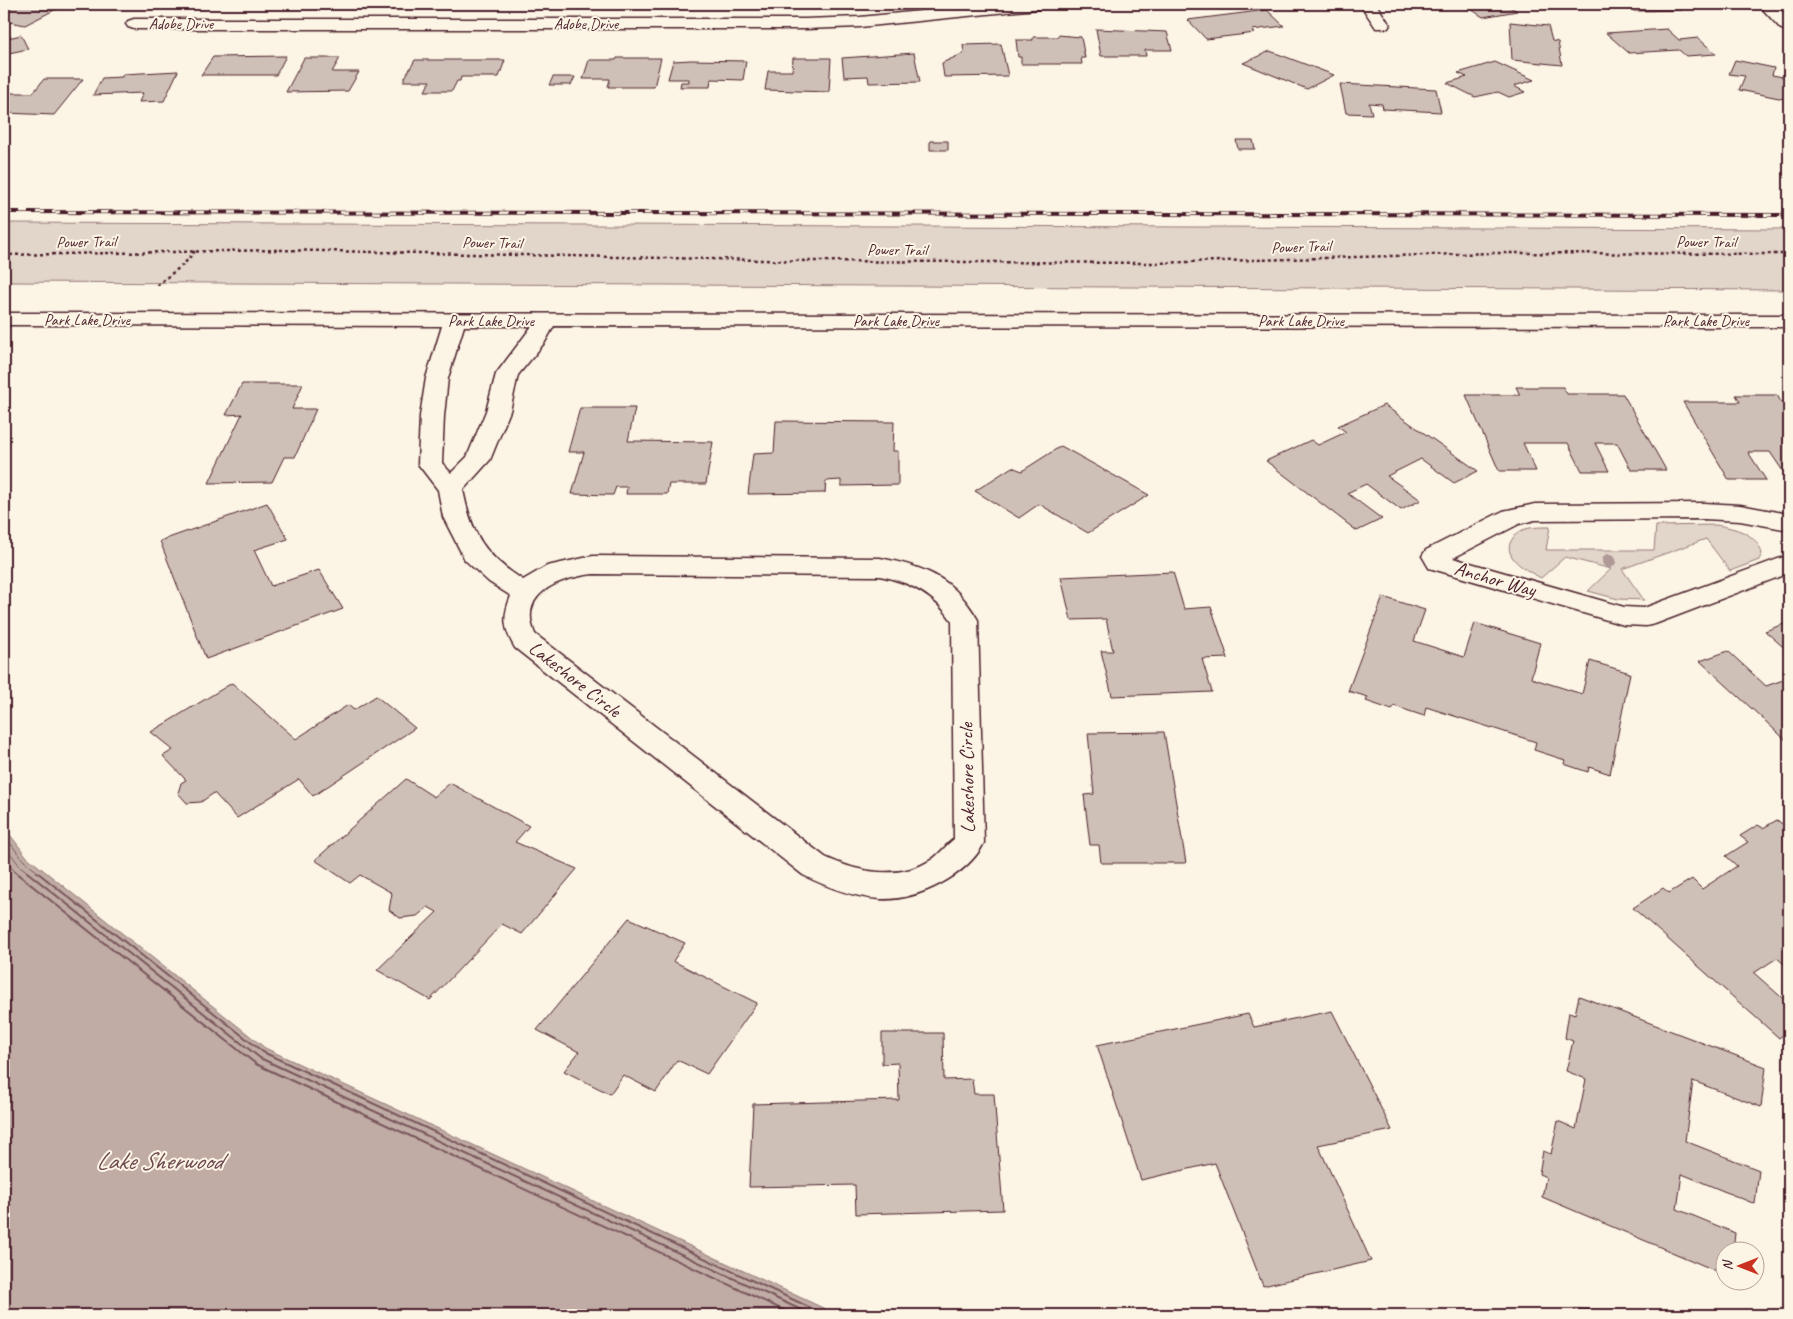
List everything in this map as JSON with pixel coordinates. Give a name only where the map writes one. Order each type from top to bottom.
[{"type":"street","name":"Adobe Drive","points":[[145,10],[134,24],[805,24],[860,22],[1037,4]]},
{"type":"street","points":[[1368,4],[1382,25]]},
{"type":"street","points":[[1766,4],[1787,26]]},
{"type":"street","name":"Park Lake Drive","points":[[4,319],[1789,321]]},
{"type":"street","points":[[455,320],[437,378],[432,416],[430,464],[450,488],[456,517],[474,554],[498,576],[525,593]]},
{"type":"street","points":[[450,488],[478,460],[498,411],[507,374],[537,338],[546,321]]},
{"type":"street","name":"Anchor Way","points":[[1789,522],[1740,513],[1704,511],[1534,512],[1512,517],[1435,556],[1438,562],[1605,611],[1624,616],[1646,617],[1789,564]]},
{"type":"street","name":"Lakeshore Circle","points":[[593,565],[880,567],[925,581],[949,598],[964,620],[969,843],[942,869],[914,881],[881,886],[841,880],[814,866],[525,641],[517,630],[517,610],[525,593],[540,578],[564,568],[593,565]]},
{"type":"path","name":"Power Trail","points":[[4,254],[279,250],[799,260],[1153,263],[1494,252],[1789,254]]},
{"type":"shaded area","points":[[4,223],[1789,229],[1789,290],[4,282]]},
{"type":"shaded area","points":[[1716,525],[1738,530],[1750,536],[1762,554],[1759,560],[1730,571],[1706,539],[1622,569],[1644,600],[1618,599],[1588,591],[1611,569],[1565,557],[1541,578],[1516,562],[1510,551],[1510,545],[1516,534],[1532,528],[1550,527],[1546,550],[1654,550],[1656,526]]},
{"type":"water","name":"Lake Sherwood","points":[[4,827],[27,857],[265,1048],[838,1315],[4,1315]]},
{"type":"building","points":[[4,4],[66,4],[25,25],[4,21],[4,13],[11,9],[4,8]]},
{"type":"building","points":[[1463,4],[1505,4],[1517,11],[1483,17]]},
{"type":"building","points":[[1629,4],[1677,4],[1682,10],[1634,11]]},
{"type":"building","points":[[1267,10],[1284,26],[1252,30],[1255,33],[1206,39],[1188,20]]},
{"type":"building","points":[[1510,22],[1548,26],[1552,41],[1558,42],[1562,65],[1512,60]]},
{"type":"building","points":[[1096,29],[1167,32],[1172,50],[1145,50],[1146,56],[1101,56]]},
{"type":"building","points":[[1667,29],[1679,40],[1698,38],[1716,54],[1686,56],[1679,50],[1629,53],[1606,33]]},
{"type":"building","points":[[21,35],[28,49],[4,54],[4,39]]},
{"type":"building","points":[[1058,35],[1081,37],[1085,58],[1081,58],[1082,64],[1021,64],[1021,57],[1018,57],[1016,40],[1033,40],[1033,37],[1058,37]]},
{"type":"building","points":[[1001,44],[1008,76],[944,77],[942,63],[964,53],[963,45]]},
{"type":"building","points":[[1270,51],[1334,75],[1307,89],[1243,63]]},
{"type":"building","points":[[914,53],[920,82],[869,83],[868,76],[844,77],[842,58]]},
{"type":"building","points":[[286,56],[276,75],[201,75],[213,57]]},
{"type":"building","points":[[304,58],[340,58],[332,72],[359,72],[348,91],[286,92]]},
{"type":"building","points":[[617,58],[661,58],[654,87],[608,87],[610,79],[583,79],[589,60],[616,60]]},
{"type":"building","points":[[793,58],[831,58],[829,92],[765,90],[768,71],[792,71]]},
{"type":"building","points":[[415,60],[505,60],[499,77],[461,77],[452,91],[425,91],[430,81],[403,81]]},
{"type":"building","points":[[1735,60],[1774,68],[1772,75],[1789,78],[1789,100],[1739,90],[1745,76],[1729,74]]},
{"type":"building","points":[[673,61],[746,61],[743,80],[711,79],[710,87],[680,87],[681,82],[689,82],[689,79],[668,79]]},
{"type":"building","points":[[1495,62],[1534,80],[1514,86],[1525,92],[1509,97],[1498,92],[1475,97],[1447,83],[1467,77],[1458,73]]},
{"type":"building","points":[[178,71],[164,101],[139,102],[143,93],[93,95],[102,78],[122,77],[123,74]]},
{"type":"building","points":[[553,77],[575,77],[571,85],[549,85]]},
{"type":"building","points":[[44,79],[83,79],[54,115],[4,113],[4,98],[8,93],[33,93]]},
{"type":"building","points":[[1340,84],[1436,89],[1441,112],[1383,109],[1382,104],[1369,103],[1372,114],[1346,113]]},
{"type":"building","points":[[1236,140],[1253,140],[1255,149],[1238,149]]},
{"type":"building","points":[[930,141],[948,141],[948,150],[930,150]]},
{"type":"building","points":[[242,384],[303,384],[292,409],[316,409],[295,457],[284,457],[272,482],[209,483],[242,414],[226,415]]},
{"type":"building","points":[[1516,387],[1563,387],[1567,394],[1623,394],[1666,470],[1631,470],[1617,443],[1595,443],[1609,471],[1582,471],[1568,443],[1523,443],[1536,471],[1499,471],[1466,395],[1520,395]]},
{"type":"building","points":[[1736,395],[1777,395],[1781,402],[1789,402],[1789,480],[1770,452],[1748,452],[1766,480],[1729,480],[1683,402],[1740,402]]},
{"type":"building","points":[[1384,405],[1478,471],[1454,483],[1421,459],[1387,476],[1421,500],[1401,510],[1366,484],[1347,493],[1382,519],[1357,531],[1266,461],[1311,440],[1318,445],[1346,432],[1338,426]]},
{"type":"building","points":[[580,408],[635,408],[628,441],[713,442],[706,484],[669,484],[667,494],[626,494],[627,487],[616,487],[613,495],[572,494],[584,452],[568,452]]},
{"type":"building","points":[[776,421],[894,422],[893,451],[898,451],[898,485],[841,486],[841,480],[826,481],[825,493],[748,494],[753,454],[774,453]]},
{"type":"building","points":[[1061,446],[1149,495],[1088,533],[1039,504],[1019,518],[975,491],[1012,467],[1022,471]]},
{"type":"building","points":[[267,503],[288,539],[254,550],[271,586],[319,570],[343,609],[206,659],[160,541]]},
{"type":"building","points":[[1173,572],[1184,609],[1211,607],[1228,658],[1202,659],[1212,692],[1112,696],[1101,651],[1113,651],[1106,619],[1071,620],[1061,577]]},
{"type":"building","points":[[1383,597],[1425,610],[1414,641],[1464,657],[1475,623],[1540,643],[1531,678],[1582,694],[1590,661],[1630,673],[1610,774],[1589,767],[1588,772],[1564,764],[1565,760],[1534,750],[1536,742],[1426,707],[1424,716],[1394,706],[1392,710],[1366,701],[1368,697],[1348,691]]},
{"type":"building","points":[[1789,622],[1789,652],[1765,631]]},
{"type":"building","points":[[1728,651],[1766,686],[1789,678],[1789,743],[1700,661]]},
{"type":"building","points":[[232,683],[296,739],[348,705],[354,710],[376,696],[415,728],[313,796],[299,779],[237,818],[214,793],[201,802],[187,803],[178,793],[181,783],[186,780],[163,756],[173,750],[151,732]]},
{"type":"building","points":[[1164,732],[1186,863],[1101,863],[1099,845],[1090,845],[1084,795],[1094,794],[1088,733]]},
{"type":"building","points":[[406,779],[434,797],[450,783],[529,826],[515,842],[577,869],[522,934],[502,924],[430,1000],[377,970],[437,912],[428,907],[417,916],[400,918],[389,910],[392,893],[360,875],[350,883],[315,860]]},
{"type":"building","points":[[1777,820],[1789,829],[1789,968],[1777,958],[1754,973],[1789,1004],[1789,1030],[1779,1038],[1633,908],[1663,888],[1669,893],[1692,879],[1702,889],[1737,866],[1726,856],[1748,842],[1740,836],[1758,825],[1763,828]]},
{"type":"building","points":[[629,918],[685,943],[673,961],[757,1003],[707,1074],[677,1060],[656,1092],[623,1075],[610,1094],[564,1071],[579,1052],[537,1030]]},
{"type":"building","points":[[1579,996],[1766,1067],[1761,1107],[1693,1081],[1685,1141],[1759,1170],[1755,1204],[1682,1174],[1677,1209],[1735,1233],[1734,1242],[1716,1242],[1716,1271],[1542,1197],[1546,1177],[1539,1174],[1543,1151],[1551,1154],[1558,1121],[1576,1129],[1586,1079],[1566,1071],[1573,1041],[1565,1038],[1569,1012],[1575,1014]]},
{"type":"building","points":[[1332,1011],[1392,1130],[1318,1145],[1371,1261],[1263,1286],[1215,1163],[1141,1180],[1097,1045],[1248,1014],[1254,1027]]},
{"type":"building","points":[[882,1033],[943,1033],[944,1080],[972,1079],[974,1094],[994,1094],[1003,1210],[856,1214],[855,1185],[749,1187],[753,1104],[899,1100],[898,1063],[882,1064]]},
{"type":"building","points":[[1574,1309],[1766,1315],[1576,1315]]},
{"type":"railway","points":[[4,212],[1789,215]]}]
